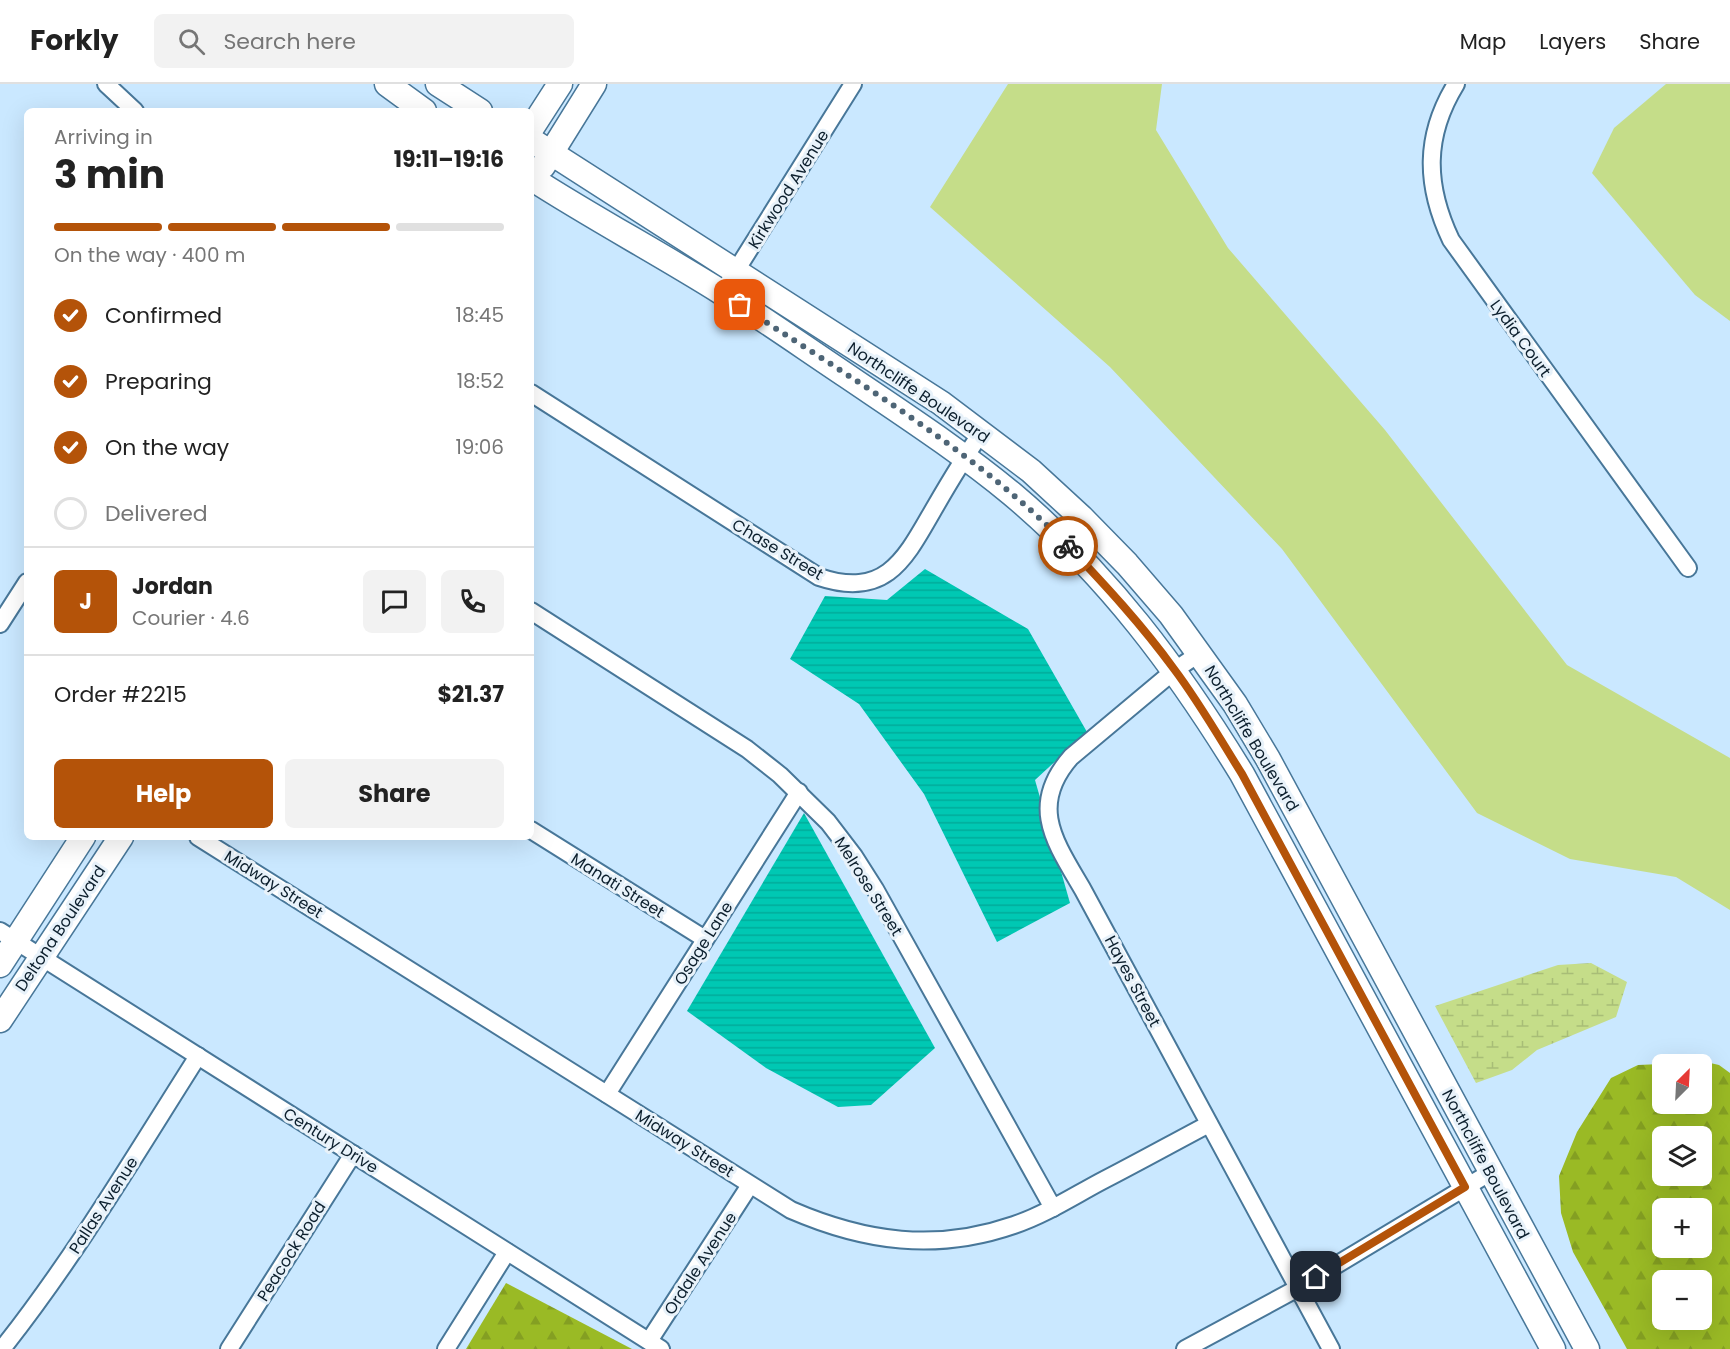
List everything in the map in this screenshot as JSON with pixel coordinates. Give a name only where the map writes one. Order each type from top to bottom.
[{"type":"main road","points":[[387,84],[420,108]]},
{"type":"main road","points":[[438,84],[475,108]]},
{"type":"main road","points":[[534,124],[560,84]]},
{"type":"main road","points":[[534,173],[541,147],[594,84]]},
{"type":"main road","name":"Northcliffe Boulevard","points":[[541,147],[941,403],[982,432],[1031,471],[1082,517],[1127,564],[1200,653],[1268,759],[1587,1349]]},
{"type":"main road","name":"Northcliffe Boulevard","points":[[534,182],[722,293],[924,427],[1012,494],[1060,538],[1112,592],[1175,670],[1242,774],[1553,1349]]},
{"type":"main road","name":"Deltona Boulevard","points":[[0,965],[8,936],[80,840]]},
{"type":"main road","name":"Deltona Boulevard","points":[[0,1020],[119,840]]},
{"type":"street","points":[[106,84],[132,108]]},
{"type":"street","name":"Kirkwood Avenue","points":[[722,293],[853,84]]},
{"type":"street","name":"Lydia Court","points":[[1456,84],[1437,123],[1432,145],[1433,192],[1447,232],[1689,568]]},
{"type":"street","name":"Chase Street","points":[[534,395],[819,577],[835,583],[852,584],[872,581],[887,574],[898,565],[907,554],[964,457],[982,432]]},
{"type":"street","points":[[0,624],[24,587]]},
{"type":"street","name":"Melrose Street","points":[[534,613],[747,749],[799,792],[828,822],[875,889],[1053,1208]]},
{"type":"street","name":"Hayes Street","points":[[1200,653],[1175,670],[1071,757],[1060,770],[1048,798],[1051,831],[1331,1349]]},
{"type":"street","name":"Osage Lane","points":[[607,1094],[799,792]]},
{"type":"street","name":"Manati Street","points":[[534,832],[705,939]]},
{"type":"street","name":"Midway Street","points":[[203,840],[791,1210],[849,1232],[882,1239],[946,1240],[980,1235],[1015,1225],[1053,1208],[1209,1124]]},
{"type":"street","name":"Century Drive","points":[[8,936],[655,1345]]},
{"type":"street","name":"Pallas Avenue","points":[[2,1349],[32,1311],[75,1249],[198,1056]]},
{"type":"street","name":"Peacock Road","points":[[229,1349],[352,1154]]},
{"type":"street","points":[[1185,1349],[1298,1288],[1491,1172]]},
{"type":"street","name":"Ordale Avenue","points":[[655,1345],[750,1185]]},
{"type":"street","points":[[446,1349],[507,1252]]},
{"type":"green space","points":[[1008,84],[1162,84],[1156,130],[1228,248],[1385,430],[1567,665],[1730,758],[1730,910],[1676,877],[1570,859],[1477,813],[1282,549],[1110,367],[930,207]]},
{"type":"green space","points":[[1666,84],[1730,84],[1730,321],[1695,295],[1592,173],[1614,128]]},
{"type":"green space","points":[[1591,963],[1627,982],[1616,1017],[1537,1050],[1512,1070],[1476,1083],[1435,1006],[1558,965]]},
{"type":"green space","points":[[1712,1063],[1719,1065],[1730,1073],[1730,1349],[1627,1349],[1573,1252],[1561,1213],[1559,1176],[1577,1132],[1611,1078],[1638,1065],[1652,1064],[1652,1114],[1712,1114]]},
{"type":"green space","points":[[506,1283],[632,1349],[466,1349]]},
{"type":"shaded area","points":[[925,569],[1028,629],[1087,732],[1035,780],[1070,903],[997,942],[924,794],[859,704],[790,659],[825,596],[887,600]]},
{"type":"shaded area","points":[[804,813],[935,1048],[871,1105],[838,1107],[766,1068],[687,1011]]},
{"type":"way so far","points":[[740,305],[924,427],[1012,494],[1068,546]]},
{"type":"route","points":[[1068,546],[1147,634],[1209,720],[1242,774],[1465,1187],[1316,1277]]}]
